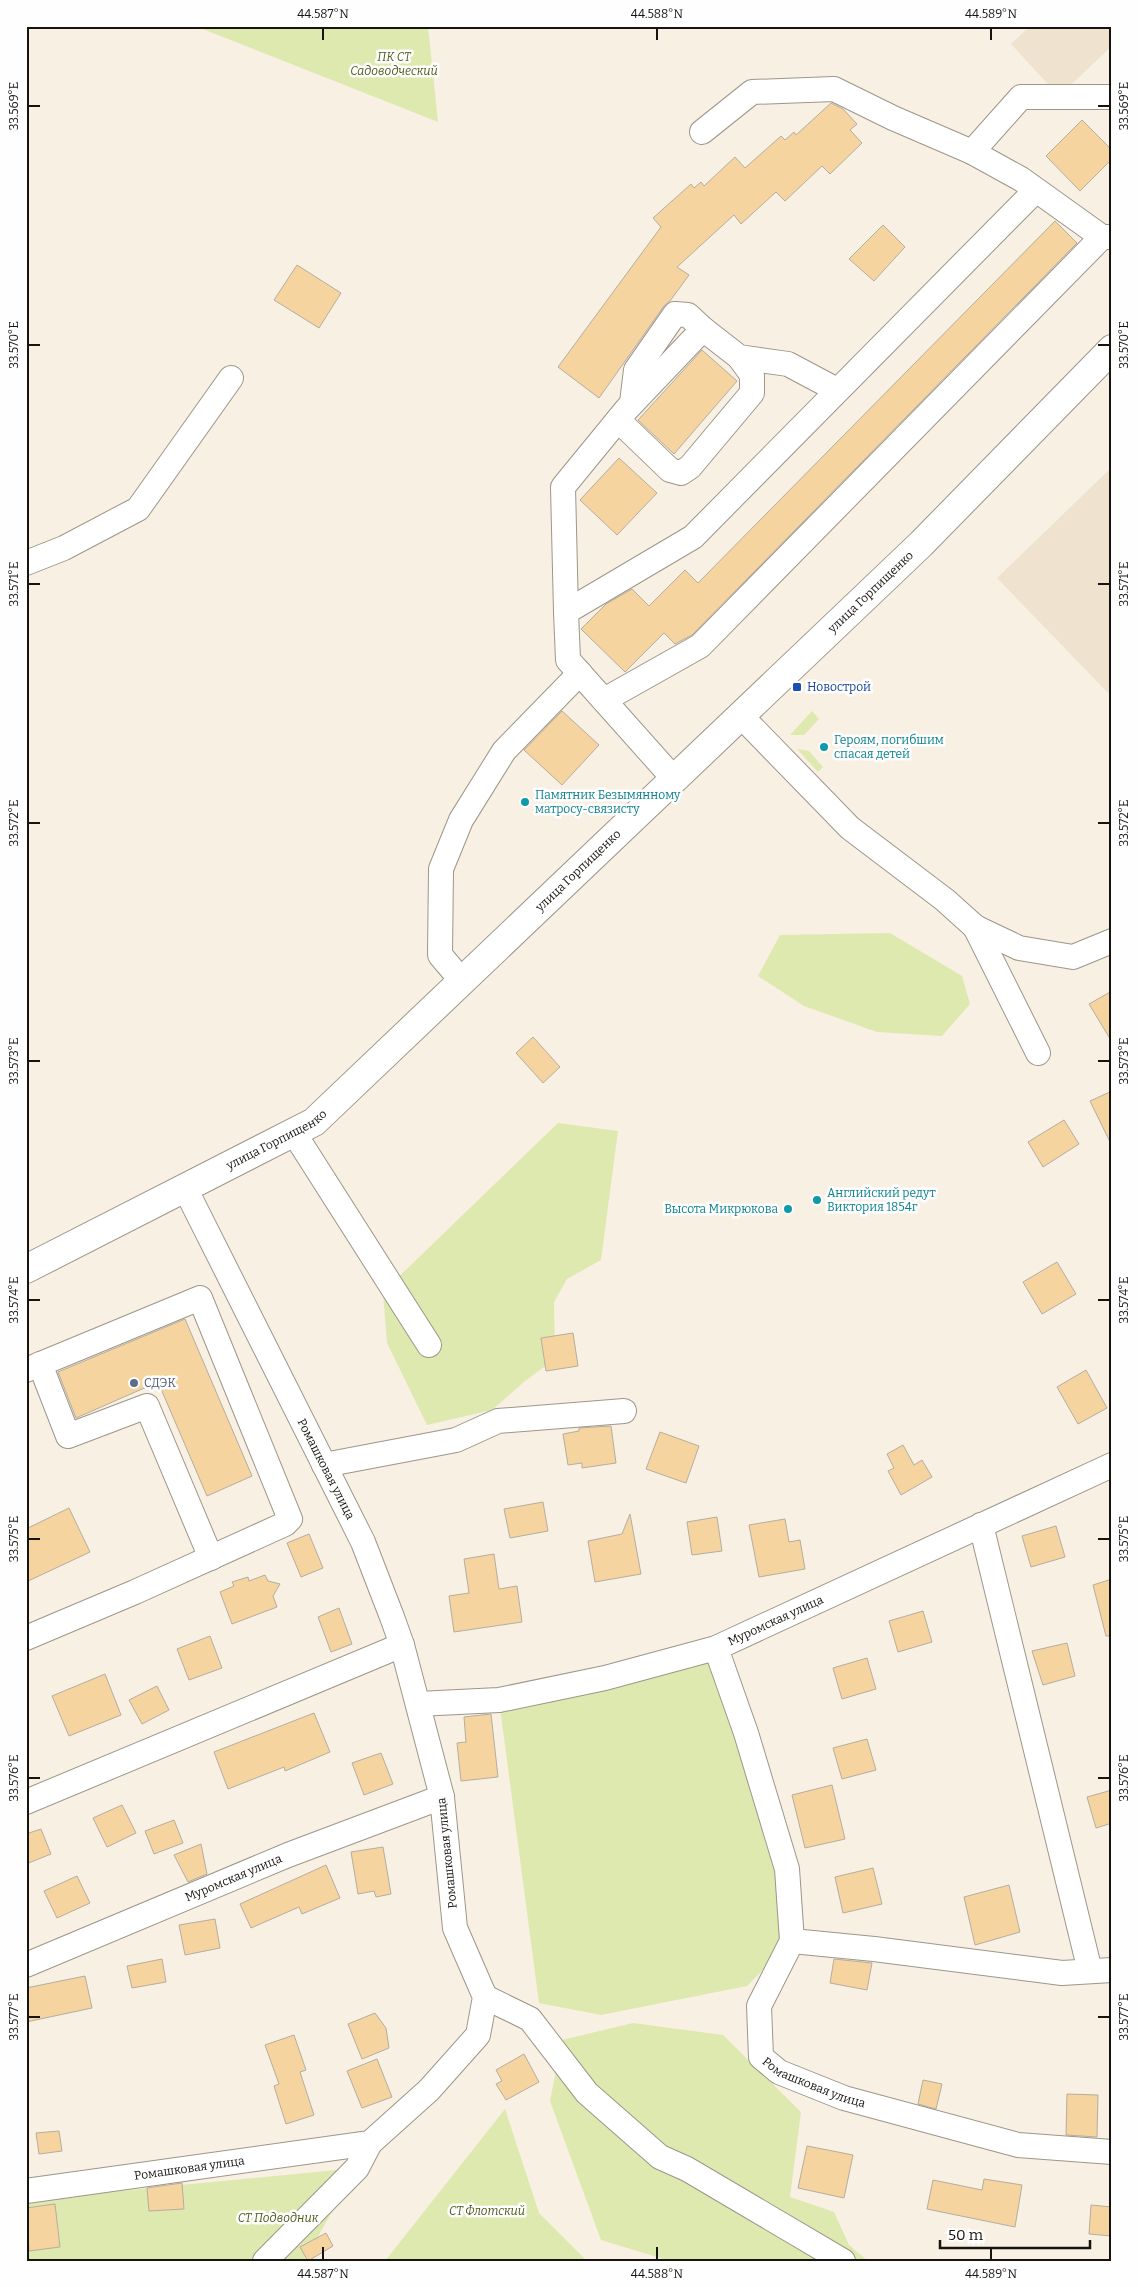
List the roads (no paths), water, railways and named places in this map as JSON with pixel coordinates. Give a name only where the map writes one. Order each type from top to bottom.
[{"type":"main road","name":"улица Горпищенко","points":[[26,1269],[314,1122],[921,544],[1112,349]]},
{"type":"street","points":[[604,700],[700,646],[1107,237],[1021,180],[972,152],[893,118],[834,89],[752,92],[702,132]]},
{"type":"street","points":[[972,152],[1021,97],[1112,97]]},
{"type":"street","points":[[566,612],[693,538],[1035,191]]},
{"type":"street","points":[[625,411],[670,470],[681,473],[690,467],[752,393],[752,375],[740,357],[703,329],[625,411],[563,487],[568,660],[674,779]]},
{"type":"street","points":[[740,357],[788,364],[837,390]]},
{"type":"street","points":[[26,563],[64,548],[138,509],[232,378]]},
{"type":"street","points":[[462,982],[440,956],[441,870],[461,820],[504,751],[580,673]]},
{"type":"street","points":[[741,716],[850,828],[945,900],[975,927],[1018,948],[1073,957],[1112,941]]},
{"type":"street","points":[[975,927],[1038,1053]]},
{"type":"street","points":[[294,1133],[429,1345]]},
{"type":"street","name":"Ромашковая улица","points":[[185,1188],[363,1542],[402,1645],[442,1797],[455,1928],[485,1997]]},
{"type":"street","points":[[26,1638],[211,1558],[285,1524],[290,1519],[200,1298],[33,1367],[68,1436],[147,1406],[211,1558]]},
{"type":"street","points":[[324,1465],[456,1440],[498,1421],[624,1411]]},
{"type":"street","name":"Муромская улица","points":[[418,1704],[500,1700],[605,1678],[716,1648],[1112,1465]]},
{"type":"street","points":[[716,1648],[746,1733],[787,1869],[792,1941],[874,1949],[1062,1973],[1101,1971],[981,1525]]},
{"type":"street","points":[[26,1802],[402,1645]]},
{"type":"street","name":"Муромская улица","points":[[26,1965],[288,1855],[442,1797]]},
{"type":"street","name":"Ромашковая улица","points":[[792,1941],[758,2006],[758,2037],[761,2058],[779,2072],[844,2098],[1018,2145],[1112,2152]]},
{"type":"street","points":[[265,2261],[357,2168],[370,2143],[429,2090],[478,2035],[485,1997],[530,2020],[587,2093],[660,2157],[687,2169],[843,2261]]},
{"type":"street","name":"Ромашковая улица","points":[[26,2191],[370,2143]]},
{"type":"place","name":"Новострой","points":[[797,687]]},
{"type":"place","name":"Героям, погибшим спасая детей","points":[[824,747]]},
{"type":"place","name":"Памятник Безымянному матросу-связисту","points":[[525,802]]},
{"type":"place","name":"Английский редут Виктория 1854г","points":[[817,1200]]},
{"type":"place","name":"Высота Микрюкова","points":[[788,1209]]},
{"type":"place","name":"СДЭК","points":[[134,1383]]},
{"type":"park label","name":"ПК СТ Садоводческий","points":[[394,64]]},
{"type":"park label","name":"СТ Флотский","points":[[487,2211]]},
{"type":"park label","name":"СТ Подводник","points":[[278,2218]]}]
